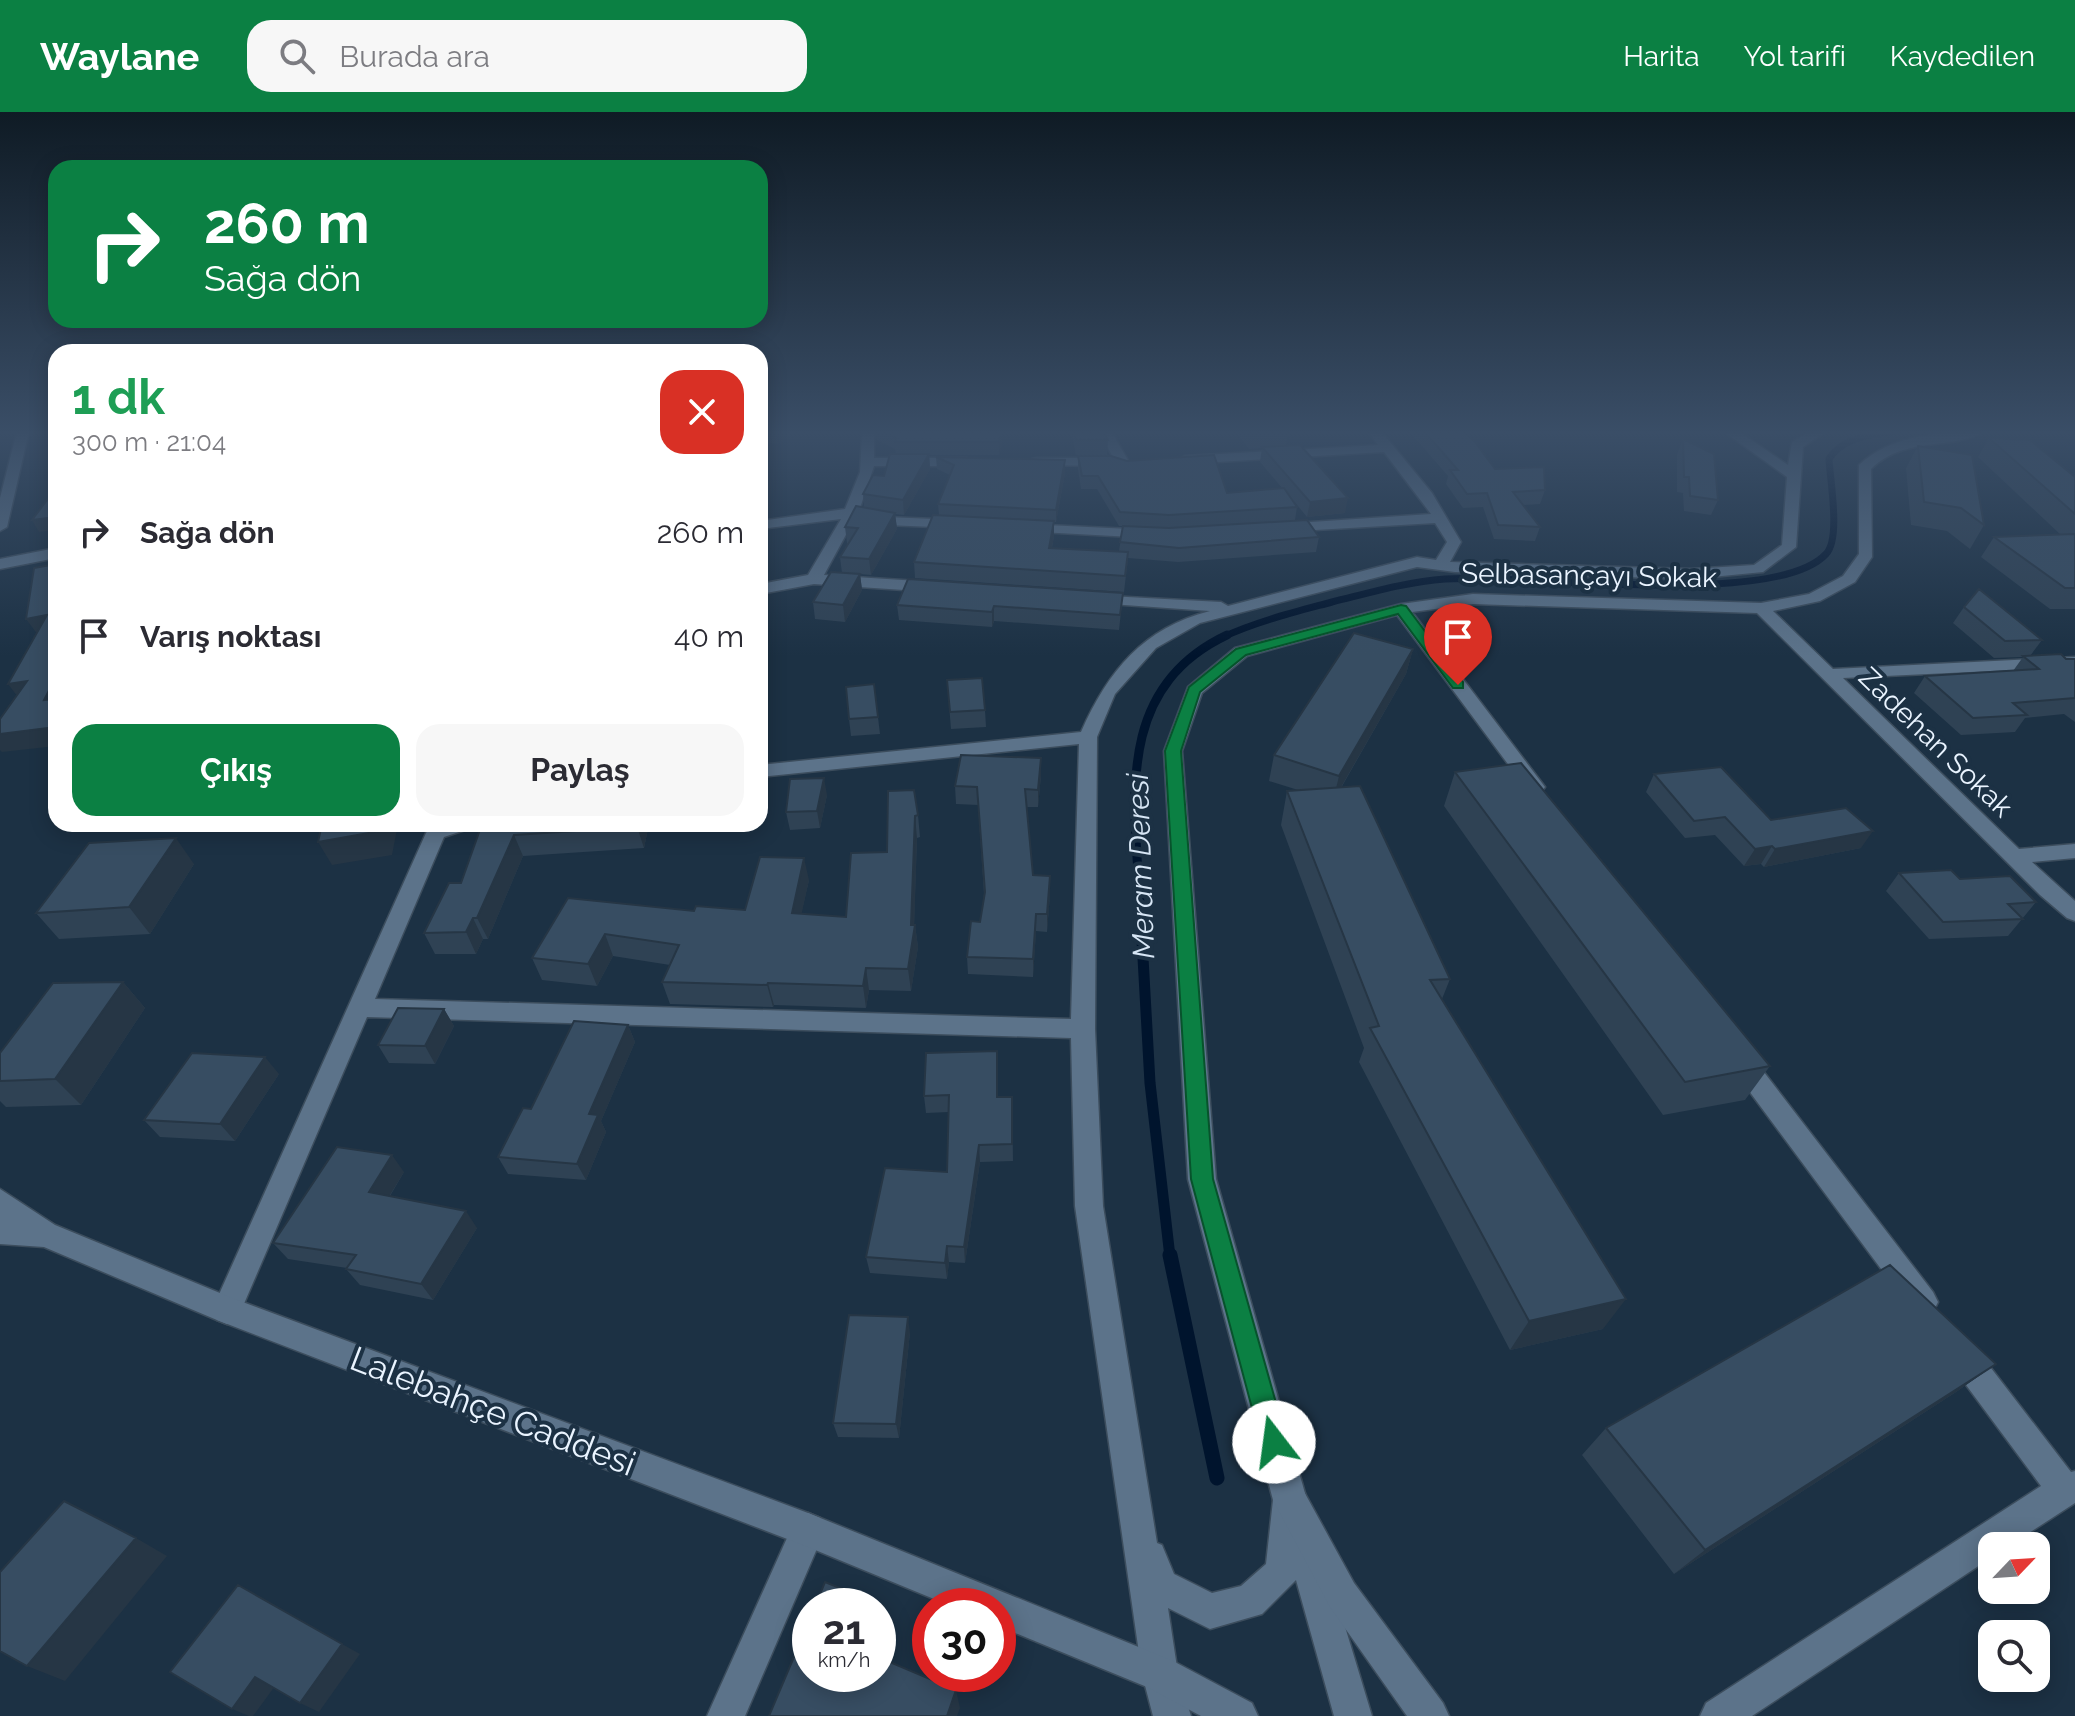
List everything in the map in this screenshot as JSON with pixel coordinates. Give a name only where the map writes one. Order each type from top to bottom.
[{"type":"street","points":[[814,579],[854,506]]},
{"type":"street","points":[[1433,506],[1454,542],[1440,565]]},
{"type":"street","points":[[1172,1716],[1160,1674],[1089,1206],[1083,1029],[1088,737],[1107,693],[1150,644],[1194,620],[1417,562],[1691,574],[1758,569],[1789,547],[1794,506]]},
{"type":"street","name":"Selbasançayı Sokak","points":[[1353,1716],[1202,1179],[1173,751],[1194,691],[1241,652],[1401,609],[1473,599],[1761,608],[1814,598],[1849,579],[1867,554],[1865,506]]},
{"type":"street","points":[[0,527],[2,507]]},
{"type":"street","points":[[768,524],[851,513],[886,521],[976,525]]},
{"type":"street","points":[[1264,529],[1440,518]]},
{"type":"street","points":[[1006,527],[1168,535]]},
{"type":"street","points":[[0,564],[48,555]]},
{"type":"street","points":[[768,588],[814,579],[956,588]]},
{"type":"street","points":[[1083,597],[1241,608]]},
{"type":"street","name":"Zadehan Sokak","points":[[1761,608],[2075,913]]},
{"type":"street","points":[[1401,609],[1546,801]]},
{"type":"street","points":[[1827,674],[2075,662]]},
{"type":"street","points":[[768,770],[1088,737]]},
{"type":"street","points":[[227,1310],[434,832]]},
{"type":"street","points":[[2014,857],[2075,851]]},
{"type":"street","points":[[359,1008],[1083,1029]]},
{"type":"street","points":[[1719,1716],[2070,1488],[1944,1331],[1728,1043]]},
{"type":"street","name":"Lalebahçe Caddesi","points":[[0,1201],[45,1234],[227,1310],[808,1530],[950,1588]]},
{"type":"street","points":[[0,1231],[45,1234]]},
{"type":"street","points":[[1135,1520],[1162,1586],[1210,1611],[1250,1602],[1282,1573],[1290,1500]]},
{"type":"street","points":[[1290,1500],[1342,1595],[1430,1716]]},
{"type":"street","points":[[726,1716],[808,1530]]},
{"type":"street","name":"Lalebahçe Caddesi","points":[[1016,1615],[1160,1674],[1239,1716]]},
{"type":"building","points":[[43,506],[48,506],[48,518],[32,520]]},
{"type":"building","points":[[856,506],[895,513],[869,559],[840,557],[858,528],[845,527]]},
{"type":"building","points":[[974,506],[1057,506],[1056,510]]},
{"type":"building","points":[[1116,506],[1297,507],[1169,515],[1120,512]]},
{"type":"building","points":[[1491,506],[1524,506],[1540,527],[1498,525]]},
{"type":"building","points":[[1948,506],[1981,506],[1984,525],[1961,508]]},
{"type":"building","points":[[933,515],[1054,521],[1049,548],[1128,552],[1125,576],[914,562]]},
{"type":"building","points":[[1307,520],[1319,537],[1179,548],[1120,542],[1123,526],[1169,528]]},
{"type":"building","points":[[2075,534],[2075,588],[2065,588],[1994,537]]},
{"type":"building","points":[[48,565],[48,692],[44,700],[48,700],[48,728],[0,734],[0,719],[27,681],[8,684],[47,615],[26,619],[34,568]]},
{"type":"building","points":[[831,572],[860,574],[843,605],[813,602]]},
{"type":"building","points":[[908,579],[1123,593],[1120,615],[994,606],[992,612],[897,605]]},
{"type":"building","points":[[1979,589],[2042,640],[2005,641],[1964,607]]},
{"type":"building","points":[[1354,633],[1413,649],[1339,776],[1274,755]]},
{"type":"building","points":[[2061,654],[2066,659],[2075,659],[2075,698],[2013,703],[2027,715],[1973,718],[1925,676],[2039,669],[2023,656]]},
{"type":"building","points":[[982,678],[985,710],[950,712],[947,680]]},
{"type":"building","points":[[874,684],[878,717],[849,719],[846,687]]},
{"type":"building","points":[[961,755],[1041,758],[1038,790],[1025,789],[1033,875],[1050,876],[1047,914],[1036,914],[1033,959],[967,957],[971,921],[980,922],[985,892],[977,787],[955,786]]},
{"type":"building","points":[[1521,763],[1770,1066],[1685,1082],[1455,772]]},
{"type":"building","points":[[1721,767],[1771,820],[1846,808],[1873,831],[1775,849],[1772,846],[1755,849],[1725,817],[1694,821],[1654,774]]},
{"type":"building","points":[[824,778],[817,811],[786,812],[790,779]]},
{"type":"building","points":[[1360,786],[1450,979],[1430,980],[1626,1299],[1529,1321],[1370,1028],[1379,1026],[1287,791]]},
{"type":"building","points":[[914,790],[918,815],[915,816],[911,925],[915,925],[908,969],[866,968],[863,986],[662,982],[679,945],[605,934],[588,964],[532,958],[568,898],[694,911],[696,906],[745,910],[760,857],[804,858],[792,913],[846,917],[851,853],[887,852],[888,791]]},
{"type":"building","points":[[320,832],[374,832],[318,842]]},
{"type":"building","points":[[479,832],[560,832],[514,835],[477,918],[473,918],[466,932],[424,933],[449,883],[461,883]]},
{"type":"building","points":[[176,838],[129,907],[36,913],[89,843]]},
{"type":"building","points":[[1951,870],[1960,879],[2010,876],[2036,902],[2008,904],[2023,919],[1943,922],[1899,873]]},
{"type":"building","points":[[123,982],[55,1079],[0,1081],[0,1053],[53,983]]},
{"type":"building","points":[[398,1008],[444,1009],[425,1046],[378,1045]]},
{"type":"building","points":[[574,1021],[628,1025],[589,1114],[598,1115],[577,1164],[498,1157],[523,1108],[531,1109]]},
{"type":"building","points":[[997,1051],[997,1097],[1012,1097],[1012,1144],[979,1145],[964,1247],[947,1246],[945,1263],[866,1257],[885,1168],[947,1172],[949,1095],[924,1096],[926,1053]]},
{"type":"building","points":[[192,1053],[265,1057],[220,1124],[144,1120]]},
{"type":"building","points":[[337,1147],[392,1155],[369,1192],[466,1211],[421,1284],[346,1269],[356,1255],[273,1243]]},
{"type":"building","points":[[1890,1265],[1996,1364],[1705,1550],[1606,1428]]},
{"type":"building","points":[[849,1315],[908,1317],[896,1424],[833,1423]]},
{"type":"building","points":[[64,1501],[136,1538],[27,1666],[0,1651],[0,1572]]},
{"type":"building","points":[[825,1582],[840,1588],[822,1588]]},
{"type":"building","points":[[238,1585],[342,1644],[300,1703],[255,1677],[232,1709],[170,1672]]},
{"type":"building","points":[[792,1662],[792,1692],[896,1692],[896,1665],[912,1671],[912,1692],[955,1692],[947,1716],[769,1716]]},
{"type":"waterway","name":"Meram Deresi","points":[[1225,636],[1304,609],[1430,580],[1482,578],[1646,585],[1704,584],[1756,580],[1798,571],[1826,554],[1833,536],[1833,506]]},
{"type":"waterway","name":"Meram Deresi","points":[[1140,906],[1135,789],[1139,752],[1148,717],[1165,686],[1190,658],[1225,636]]},
{"type":"waterway","name":"Meram Deresi","points":[[1140,904],[1150,1083],[1170,1257]]},
{"type":"waterway","name":"Meram Deresi","points":[[1170,1255],[1217,1478]]},
{"type":"route","points":[[1274,1442],[1202,1179],[1173,751],[1194,691],[1241,652],[1401,609],[1458,685]]}]
